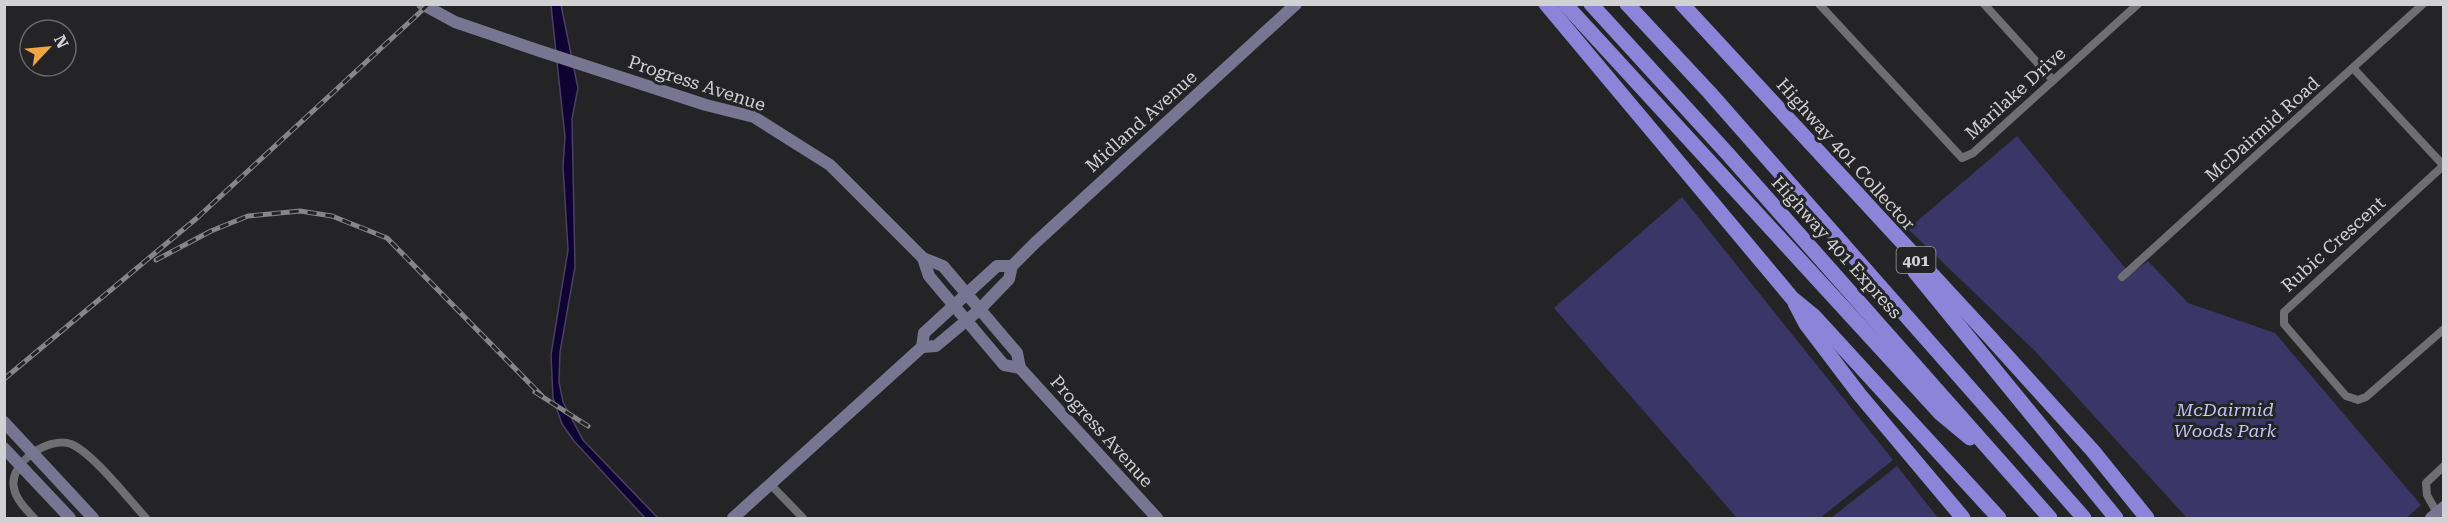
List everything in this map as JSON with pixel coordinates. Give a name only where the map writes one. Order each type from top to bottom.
[{"type":"highway","points":[[1546,4],[1792,298],[1806,324],[1852,385],[1962,519]]},
{"type":"highway","points":[[1565,4],[1940,412],[2007,469]]},
{"type":"highway","name":"Highway 401 Express","points":[[1591,4],[1758,187],[2050,519]]},
{"type":"highway","name":"Highway 401 Express","points":[[1627,4],[1709,92],[2084,519]]},
{"type":"highway","name":"Highway 401 Collector","points":[[1682,4],[2093,451],[2147,519]]},
{"type":"highway","points":[[1779,109],[2000,374],[2116,519]]},
{"type":"highway","points":[[1792,298],[1815,316],[1999,519]]},
{"type":"main road","name":"Progress Avenue","points":[[422,4],[455,22],[537,50],[706,105],[754,117],[830,165],[923,258],[943,266],[966,296],[1017,353],[1020,368],[1157,519]]},
{"type":"main road","name":"Midland Avenue","points":[[733,519],[922,347],[936,346],[979,310],[1009,279],[1012,266],[1296,4]]},
{"type":"main road","name":"Progress Avenue","points":[[923,258],[929,276],[1004,365],[1020,368]]},
{"type":"main road","name":"Midland Avenue","points":[[922,347],[924,333],[997,266],[1012,266]]},
{"type":"main road","points":[[4,422],[93,519]]},
{"type":"main road","points":[[4,448],[70,519]]},
{"type":"street","name":"Marilake Drive","points":[[1818,4],[1962,158],[1973,153],[2138,4]]},
{"type":"street","points":[[1984,4],[2053,80]]},
{"type":"street","name":"McDairmid Road","points":[[2122,277],[2423,4]]},
{"type":"street","points":[[2353,68],[2443,166]]},
{"type":"street","name":"Rubic Crescent","points":[[2443,166],[2283,312],[2284,324],[2346,396],[2358,400],[2366,397],[2444,329]]},
{"type":"street","points":[[34,519],[9,484],[17,470],[37,451],[51,444],[68,443],[91,459],[146,519]]},
{"type":"street","points":[[2437,513],[2427,495],[2426,483],[2444,466]]},
{"type":"street","points":[[770,484],[803,519]]},
{"type":"green space","name":"McDairmid Woods Park","points":[[2017,136],[2130,274],[2148,261],[2188,303],[2275,333],[2421,505],[2406,518],[2187,518],[2035,351],[1908,229]]},
{"type":"green space","points":[[1682,197],[1893,460],[1820,518],[1737,518],[1554,308]]},
{"type":"green space","points":[[1897,466],[1938,518],[1831,518]]},
{"type":"shaded area","points":[[551,5],[561,5],[578,88],[572,119],[575,267],[560,352],[559,382],[563,402],[583,440],[658,518],[645,518],[574,441],[562,424],[553,398],[551,355],[568,250],[563,166],[565,137]]},
{"type":"railway","points":[[4,379],[197,218],[429,4]]},
{"type":"railway","points":[[156,260],[211,231],[248,216],[300,211],[332,216],[387,238],[542,396]]},
{"type":"railway","points":[[535,392],[588,426]]}]
